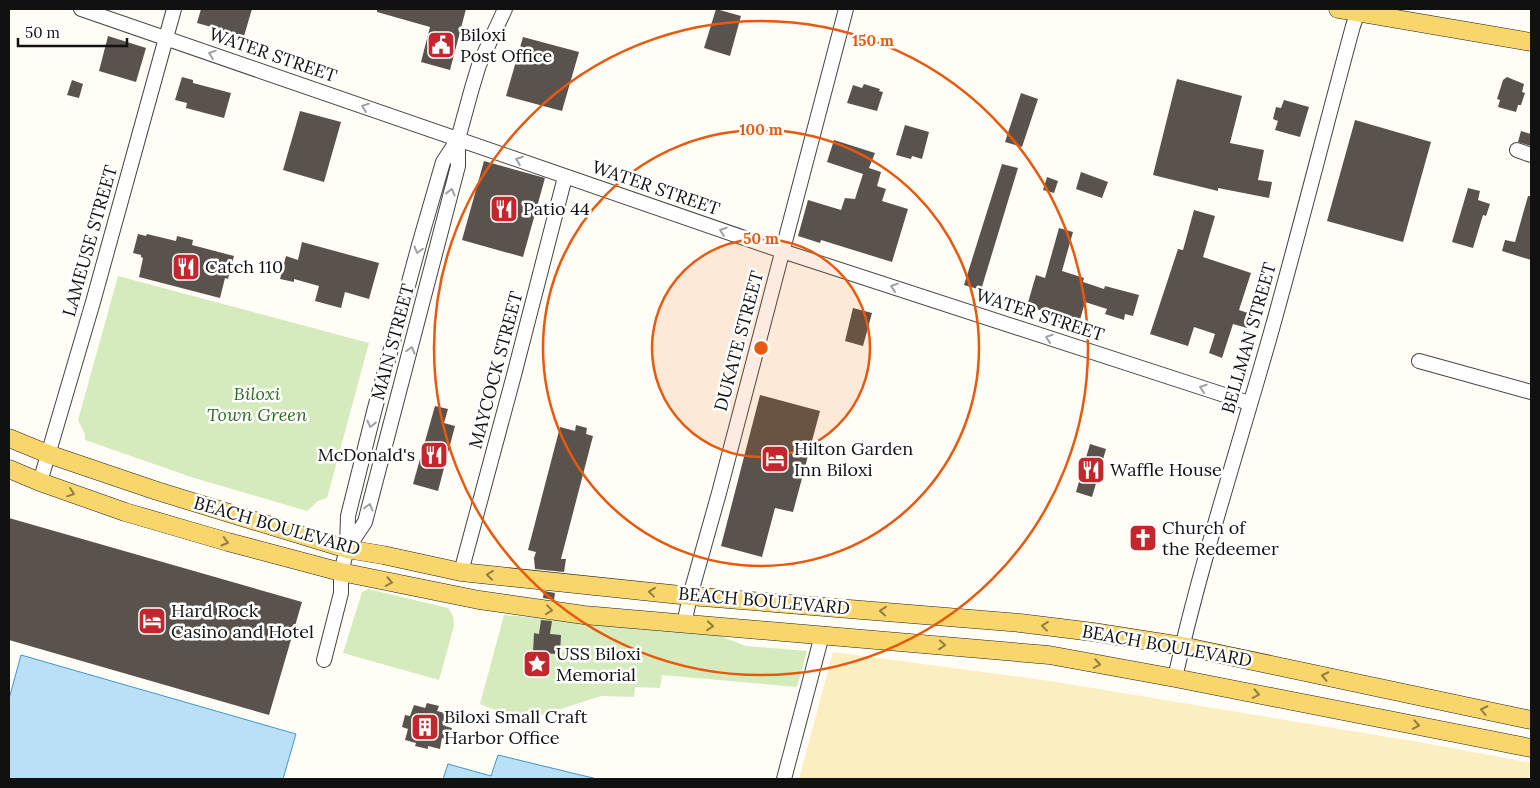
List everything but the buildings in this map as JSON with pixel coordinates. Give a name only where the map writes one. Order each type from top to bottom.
[{"type":"main road","points":[[1338,9],[1358,10],[1531,42]]},
{"type":"main road","name":"BEACH BOULEVARD","points":[[9,438],[48,454],[158,491],[347,549],[461,572],[690,596],[1020,623],[1094,632],[1182,646],[1531,720]]},
{"type":"main road","name":"BEACH BOULEVARD","points":[[9,469],[125,512],[228,542],[341,572],[479,600],[532,608],[684,624],[1049,655],[1531,748]]},
{"type":"street","name":"WATER STREET","points":[[82,9],[782,251],[1249,403]]},
{"type":"street","name":"LAMEUSE STREET","points":[[40,482],[93,302],[174,9]]},
{"type":"street","name":"MAIN STREET","points":[[347,549],[365,522],[458,166],[458,139],[479,65],[505,9]]},
{"type":"street","name":"DUKATE STREET","points":[[684,624],[846,9]]},
{"type":"street","name":"BELLMAN STREET","points":[[1175,678],[1182,646],[1249,403],[1270,337],[1358,10]]},
{"type":"street","name":"MAIN STREET","points":[[324,660],[341,593],[341,572],[347,549],[348,516],[414,263],[443,162],[458,139]]},
{"type":"street","points":[[1517,150],[1531,155]]},
{"type":"street","name":"MAYCOCK STREET","points":[[461,572],[565,177]]},
{"type":"street","points":[[1419,360],[1531,392]]},
{"type":"street","points":[[784,779],[822,635]]},
{"type":"green space","name":"Biloxi Town Green","points":[[118,276],[369,343],[327,498],[318,501],[307,511],[194,478],[85,440],[85,434],[78,420]]},
{"type":"green space","points":[[368,589],[448,608],[453,616],[454,626],[439,680],[343,653],[362,592]]},
{"type":"green space","points":[[504,615],[715,634],[746,646],[807,651],[797,687],[662,675],[660,688],[635,687],[634,697],[601,696],[523,721],[480,704]]},
{"type":"sand","points":[[833,652],[1050,681],[1430,744],[1531,763],[1531,779],[799,779]]},
{"type":"water","points":[[21,655],[296,734],[283,779],[9,779],[9,699]]},
{"type":"water","points":[[498,755],[597,779],[443,779],[448,764],[491,776]]},
{"type":"place","name":"Biloxi Post Office","points":[[441,45]]},
{"type":"place","name":"Patio 44","points":[[504,209]]},
{"type":"place","name":"Catch 110","points":[[186,267]]},
{"type":"place","name":"McDonald's","points":[[434,455]]},
{"type":"place","name":"Hilton Garden Inn Biloxi","points":[[775,459]]},
{"type":"place","name":"Waffle House","points":[[1091,470]]},
{"type":"place","name":"Church of the Redeemer","points":[[1143,538]]},
{"type":"place","name":"Hard Rock Casino and Hotel","points":[[152,621]]},
{"type":"place","name":"USS Biloxi Memorial","points":[[537,664]]},
{"type":"place","name":"Biloxi Small Craft Harbor Office","points":[[425,727]]}]
